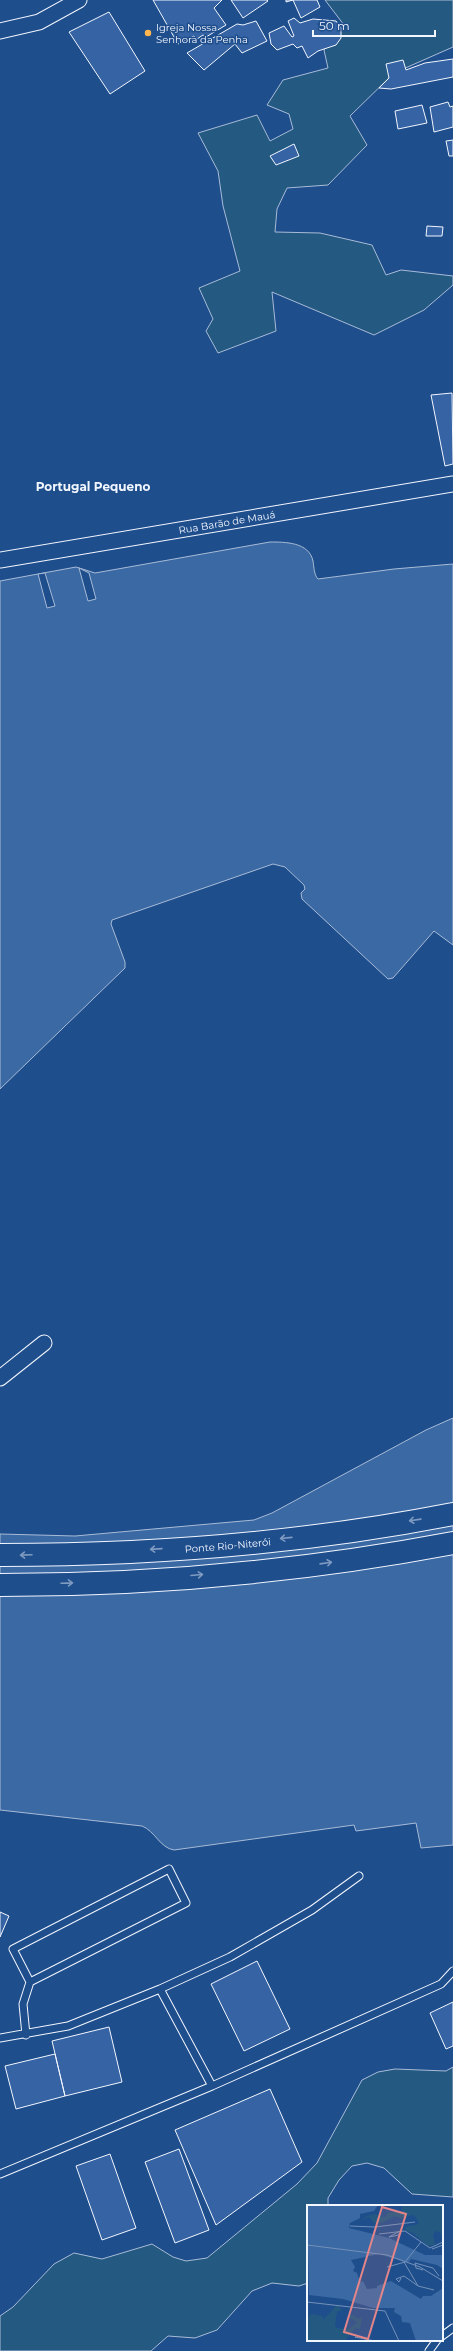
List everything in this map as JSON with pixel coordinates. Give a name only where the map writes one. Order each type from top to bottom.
[{"type":"highway","name":"Ponte Rio-Niterói","points":[[0,1555],[121,1552],[217,1545],[312,1536],[453,1514]]},
{"type":"highway","points":[[0,1585],[116,1582],[300,1566],[453,1543]]},
{"type":"street","points":[[1,29],[39,22],[79,0]]},
{"type":"street","name":"Rua Barão de Mauá","points":[[0,560],[453,484]]},
{"type":"street","points":[[0,1378],[44,1343]]},
{"type":"lane","points":[[26,2034],[23,2004],[30,1982],[13,1949],[169,1870],[186,1903],[30,1982]]},
{"type":"lane","points":[[0,2038],[68,2026],[160,1989],[230,1957],[312,1910],[359,1876]]},
{"type":"lane","points":[[0,2174],[212,2086],[441,1984],[453,1972]]},
{"type":"lane","points":[[160,1989],[212,2086]]},
{"type":"lane","points":[[443,2335],[453,2328]]},
{"type":"lane","points":[[429,2351],[436,2341]]},
{"type":"shaded area","points":[[325,0],[453,0],[453,47],[394,73],[350,116],[367,145],[328,185],[287,188],[277,209],[275,232],[320,233],[372,245],[386,275],[401,270],[453,276],[453,285],[424,310],[374,335],[272,292],[276,331],[218,353],[206,331],[213,319],[199,288],[240,271],[223,206],[218,171],[198,133],[257,115],[270,141],[293,129],[289,114],[267,105],[283,80],[328,68],[324,50],[344,25]]},
{"type":"shaded area","points":[[270,542],[296,544],[307,550],[311,555],[318,579],[394,569],[453,564],[453,945],[434,931],[393,978],[388,979],[302,899],[301,893],[305,889],[304,885],[285,867],[273,864],[112,920],[111,924],[125,962],[125,968],[0,1089],[0,581],[76,567],[95,573]]},
{"type":"shaded area","points":[[453,1418],[453,1845],[421,1848],[416,1823],[356,1831],[354,1825],[174,1850],[169,1849],[161,1843],[147,1828],[142,1826],[0,1810],[0,1534],[75,1536],[254,1520],[272,1513],[426,1430]]},
{"type":"shaded area","points":[[453,2067],[453,2197],[412,2194],[384,2168],[367,2163],[352,2166],[339,2180],[328,2198],[328,2205],[307,2205],[307,2283],[299,2286],[272,2283],[252,2291],[217,2330],[195,2338],[168,2336],[151,2351],[0,2351],[0,2316],[13,2307],[54,2264],[74,2253],[102,2259],[152,2244],[173,2257],[186,2261],[207,2258],[297,2184],[317,2163],[362,2080],[378,2072],[395,2069],[446,2071]]},
{"type":"pier","points":[[79,568],[89,573],[96,599],[88,601]]},
{"type":"pier","points":[[45,573],[55,606],[47,608],[38,574]]},
{"type":"building","points":[[153,0],[222,0],[214,8],[226,25],[206,37],[203,35],[197,39],[194,36],[178,44]]},
{"type":"building","points":[[231,0],[267,0],[268,1],[243,18]]},
{"type":"building","points":[[293,0],[317,0],[320,7],[301,18]]},
{"type":"building","points":[[109,12],[145,71],[110,94],[69,32]]},
{"type":"building","points":[[294,18],[300,23],[313,19],[336,21],[341,28],[341,38],[336,45],[318,51],[308,58],[302,46],[297,48],[293,44],[277,50],[271,44],[269,33],[284,26],[292,37],[294,36],[288,21]]},
{"type":"building","points":[[256,21],[267,41],[242,53],[235,44],[204,70],[187,53],[237,24],[243,25]]},
{"type":"building","points":[[453,59],[453,77],[391,89],[379,88],[389,78],[386,64],[403,60],[406,70],[425,63]]},
{"type":"building","points":[[448,102],[450,107],[453,106],[453,127],[434,132],[430,107]]},
{"type":"building","points":[[422,105],[427,123],[398,129],[395,111]]},
{"type":"building","points":[[453,140],[453,156],[449,156],[446,141]]},
{"type":"building","points":[[294,144],[299,156],[276,165],[270,156]]},
{"type":"building","points":[[427,226],[443,227],[442,236],[426,236]]},
{"type":"building","points":[[452,393],[453,464],[445,466],[431,395]]},
{"type":"building","points":[[0,1912],[9,1916],[0,1937]]},
{"type":"building","points":[[257,1961],[290,2029],[244,2051],[211,1984]]},
{"type":"building","points":[[453,2002],[453,2046],[446,2049],[430,2013]]},
{"type":"building","points":[[109,2027],[122,2082],[65,2096],[52,2041]]},
{"type":"building","points":[[55,2054],[65,2096],[16,2109],[5,2066]]},
{"type":"building","points":[[270,2089],[302,2162],[216,2225],[175,2130]]},
{"type":"building","points":[[179,2149],[209,2230],[175,2243],[145,2162]]},
{"type":"building","points":[[110,2154],[136,2228],[102,2240],[76,2166]]},
{"type":"place","name":"Igreja Nossa Senhora da Penha","points":[[148,33]]},
{"type":"district","name":"Portugal Pequeno","points":[[93,486]]}]
